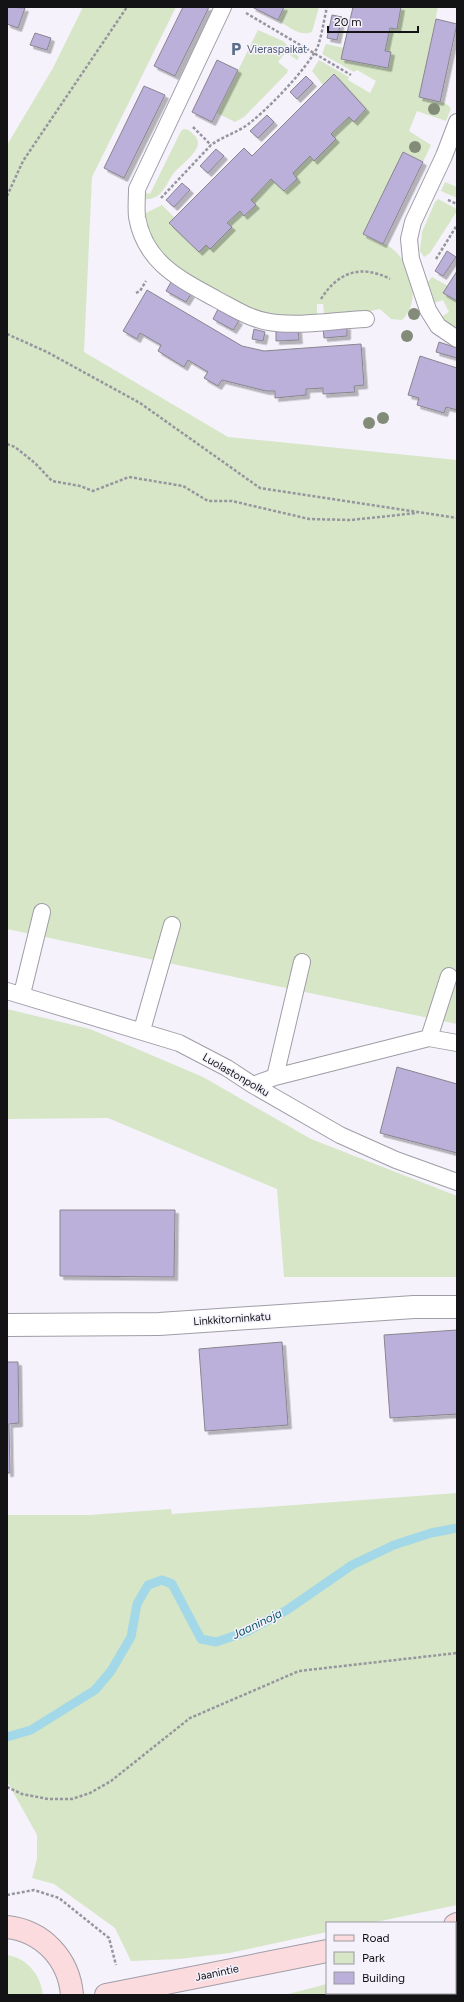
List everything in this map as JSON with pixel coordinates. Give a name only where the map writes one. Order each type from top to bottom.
[{"type":"main road","points":[[7,1927],[30,1933],[40,1938],[55,1951],[67,1970],[71,1983],[72,1995]]},
{"type":"main road","name":"Jaanintie","points":[[106,1995],[326,1951]]},
{"type":"street","name":"Linkkitorninkatu","points":[[7,1325],[159,1324],[414,1307],[457,1307]]},
{"type":"lane","points":[[223,7],[137,189],[137,217],[144,238],[155,258],[174,275],[248,316],[268,322],[290,323],[366,319]]},
{"type":"lane","points":[[457,122],[444,156],[413,222],[410,239],[412,259],[428,310],[438,326],[457,339]]},
{"type":"lane","points":[[14,993],[42,912]]},
{"type":"lane","points":[[142,1030],[172,925]]},
{"type":"lane","points":[[275,1077],[302,962]]},
{"type":"lane","points":[[429,1038],[449,976]]},
{"type":"lane","name":"Luolastonpolku","points":[[14,993],[142,1030],[179,1043],[228,1068],[253,1085],[340,1135],[396,1160],[457,1182]]},
{"type":"lane","points":[[253,1085],[275,1077],[429,1038],[457,1043]]},
{"type":"path","points":[[7,196],[23,162],[127,7]]},
{"type":"path","points":[[137,206],[146,205],[160,198],[211,144],[220,138],[243,128],[301,72],[314,53],[320,37],[327,7]]},
{"type":"path","points":[[243,11],[351,75]]},
{"type":"path","points":[[419,285],[457,225]]},
{"type":"path","points":[[320,304],[321,298],[334,282],[347,275],[366,271],[390,278]]},
{"type":"path","points":[[7,334],[47,352],[140,403],[260,488],[457,518]]},
{"type":"path","points":[[7,444],[15,446],[35,462],[52,481],[80,486],[93,491],[129,477],[183,486],[208,501],[232,501],[308,518],[351,520],[422,512]]},
{"type":"path","points":[[7,1787],[22,1794],[48,1799],[72,1799],[90,1793],[111,1781],[190,1718],[299,1671],[457,1653]]},
{"type":"path","points":[[7,1895],[34,1890],[59,1898],[109,1938],[116,1961]]},
{"type":"green space","points":[[83,7],[176,7],[92,177],[84,352],[228,437],[457,460],[457,1024],[7,929],[7,145],[53,68]]},
{"type":"green space","points":[[284,7],[319,7],[312,32],[298,32],[278,20]]},
{"type":"green space","points":[[401,7],[438,7],[419,97],[445,103],[451,108],[446,121],[417,111],[409,131],[431,145],[423,162],[403,152],[363,234],[390,247],[398,254],[409,272],[412,282],[412,303],[402,320],[391,319],[380,309],[366,312],[324,314],[323,304],[317,304],[317,315],[282,316],[257,313],[185,274],[174,266],[157,245],[150,232],[144,215],[162,205],[175,218],[170,223],[199,252],[206,245],[211,249],[232,228],[227,223],[240,211],[245,215],[255,205],[251,200],[271,179],[285,191],[297,179],[293,173],[310,156],[315,161],[336,139],[331,134],[349,117],[354,122],[366,109],[334,75],[323,85],[312,71],[319,60],[349,77],[348,80],[370,93],[376,81],[357,70],[354,72],[322,54],[326,44],[344,48],[341,59],[388,68],[391,52],[385,51],[390,28],[397,29]]},
{"type":"green space","points":[[258,30],[283,41],[299,57],[297,60],[286,52],[278,62],[288,70],[287,73],[244,117],[235,122],[217,113]]},
{"type":"green space","points":[[184,129],[191,132],[197,140],[198,145],[196,150],[174,173],[160,194],[156,197],[143,199],[144,192],[150,194],[181,131]]},
{"type":"green space","points":[[445,182],[457,187],[457,198],[441,191]]},
{"type":"green space","points":[[438,199],[455,208],[457,211],[430,253],[424,257],[420,251],[422,232],[435,202]]},
{"type":"green space","points":[[432,277],[448,286],[443,293],[457,301],[457,332],[447,325],[441,317],[449,312],[443,300],[434,303],[427,283]]},
{"type":"green space","points":[[7,1009],[90,1029],[203,1077],[311,1139],[457,1196],[457,1277],[284,1277],[277,1189],[108,1118],[7,1119]]},
{"type":"green space","points":[[457,1493],[457,1905],[376,1922],[326,1922],[326,1932],[230,1953],[179,1959],[131,1961],[115,1928],[54,1884],[32,1878],[37,1859],[37,1835],[7,1781],[7,1515],[89,1515],[171,1509],[172,1514]]},
{"type":"green space","points":[[7,1955],[21,1960],[32,1969],[36,1974],[42,1988],[43,1995],[7,1995]]},
{"type":"green space","points":[[326,1984],[326,1994],[334,1994],[329,1995],[284,1995]]},
{"type":"building","points":[[7,7],[25,8],[18,28],[7,24]]},
{"type":"building","points":[[183,7],[209,7],[175,76],[154,66]]},
{"type":"building","points":[[252,7],[284,7],[278,20]]},
{"type":"building","points":[[353,7],[401,7],[397,29],[390,28],[385,51],[391,52],[388,68],[341,59]]},
{"type":"building","points":[[332,15],[342,17],[337,40],[327,38]]},
{"type":"building","points":[[436,19],[457,24],[440,102],[419,97]]},
{"type":"building","points":[[35,33],[51,38],[47,50],[30,45]]},
{"type":"building","points":[[217,60],[238,70],[212,122],[192,112]]},
{"type":"building","points":[[334,74],[366,109],[354,122],[349,117],[331,134],[336,139],[314,161],[310,156],[293,173],[297,179],[284,191],[271,179],[251,200],[256,205],[244,216],[240,211],[227,223],[232,227],[210,249],[206,245],[199,252],[169,223],[244,148],[252,156]]},
{"type":"building","points":[[306,76],[313,83],[297,99],[290,92]]},
{"type":"building","points":[[144,86],[165,95],[124,178],[104,168]]},
{"type":"building","points":[[267,115],[274,122],[258,138],[250,131]]},
{"type":"building","points":[[216,149],[224,156],[208,173],[200,166]]},
{"type":"building","points":[[403,152],[423,162],[383,244],[363,234]]},
{"type":"building","points":[[182,183],[190,190],[174,207],[166,200]]},
{"type":"building","points":[[447,251],[456,257],[443,276],[435,271]]},
{"type":"building","points":[[457,271],[457,301],[443,293]]},
{"type":"building","points":[[171,282],[191,294],[186,302],[166,291]]},
{"type":"building","points":[[147,290],[242,346],[264,351],[361,344],[364,385],[354,386],[355,392],[323,394],[323,388],[306,389],[306,395],[275,398],[275,391],[266,391],[222,380],[218,386],[204,378],[208,372],[188,360],[184,367],[158,351],[161,345],[140,333],[137,339],[123,331]]},
{"type":"building","points":[[218,309],[239,321],[233,330],[213,319]]},
{"type":"building","points":[[347,326],[347,336],[324,338],[323,328]]},
{"type":"building","points":[[254,329],[265,332],[263,341],[252,339]]},
{"type":"building","points":[[298,329],[299,340],[276,341],[276,331]]},
{"type":"building","points":[[439,342],[457,348],[457,358],[436,352]]},
{"type":"building","points":[[420,356],[457,368],[457,410],[446,407],[444,413],[417,405],[419,398],[408,395]]},
{"type":"building","points":[[397,1067],[457,1084],[457,1153],[380,1133]]},
{"type":"building","points":[[60,1210],[175,1210],[174,1277],[60,1276]]},
{"type":"building","points":[[457,1330],[457,1414],[390,1418],[384,1335]]},
{"type":"building","points":[[282,1342],[288,1425],[205,1431],[199,1349]]},
{"type":"building","points":[[7,1362],[18,1362],[19,1423],[9,1424],[10,1473],[7,1473]]},
{"type":"waterway","name":"Jaaninoja","points":[[7,1737],[31,1730],[95,1690],[111,1671],[131,1637],[137,1604],[148,1585],[162,1580],[172,1584],[201,1639],[216,1642],[246,1632],[287,1610],[352,1565],[394,1545],[431,1533],[457,1528]]},
{"type":"place","name":"Vieraspaikat","points":[[236,49]]}]
